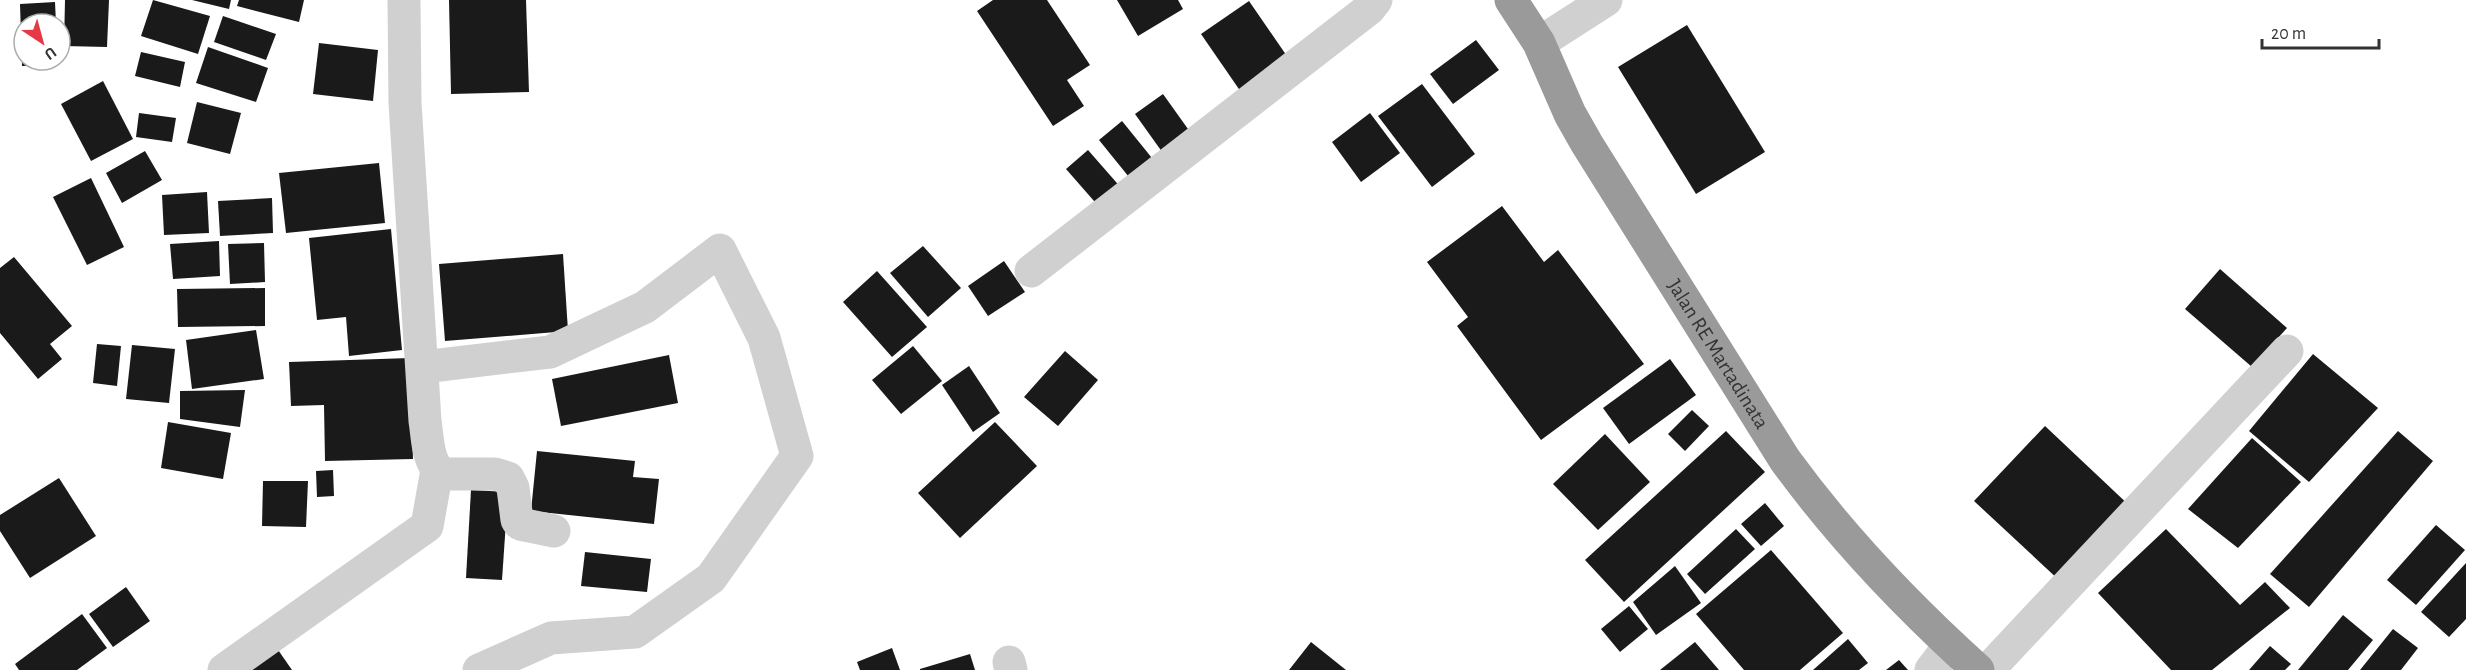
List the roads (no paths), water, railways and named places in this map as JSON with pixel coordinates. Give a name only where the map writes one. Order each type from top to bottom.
[{"type":"highway","name":"Jalan RE Martadinata","points":[[1511,0],[1539,43],[1570,114],[1587,144],[1785,460],[1818,505],[1860,554],[1941,657],[1978,670]]},
{"type":"street","points":[[404,0],[405,103],[430,457],[442,474],[495,474],[508,478],[513,488],[517,520],[520,524],[554,531]]},
{"type":"street","points":[[1031,271],[1369,9],[1376,0]]},
{"type":"street","points":[[1539,43],[1606,0]]},
{"type":"street","points":[[423,367],[550,352],[645,307],[720,250],[764,338],[797,456],[711,578],[635,632],[551,638],[479,670]]},
{"type":"street","points":[[1988,670],[2287,351]]},
{"type":"street","points":[[224,670],[427,526],[437,470]]}]
